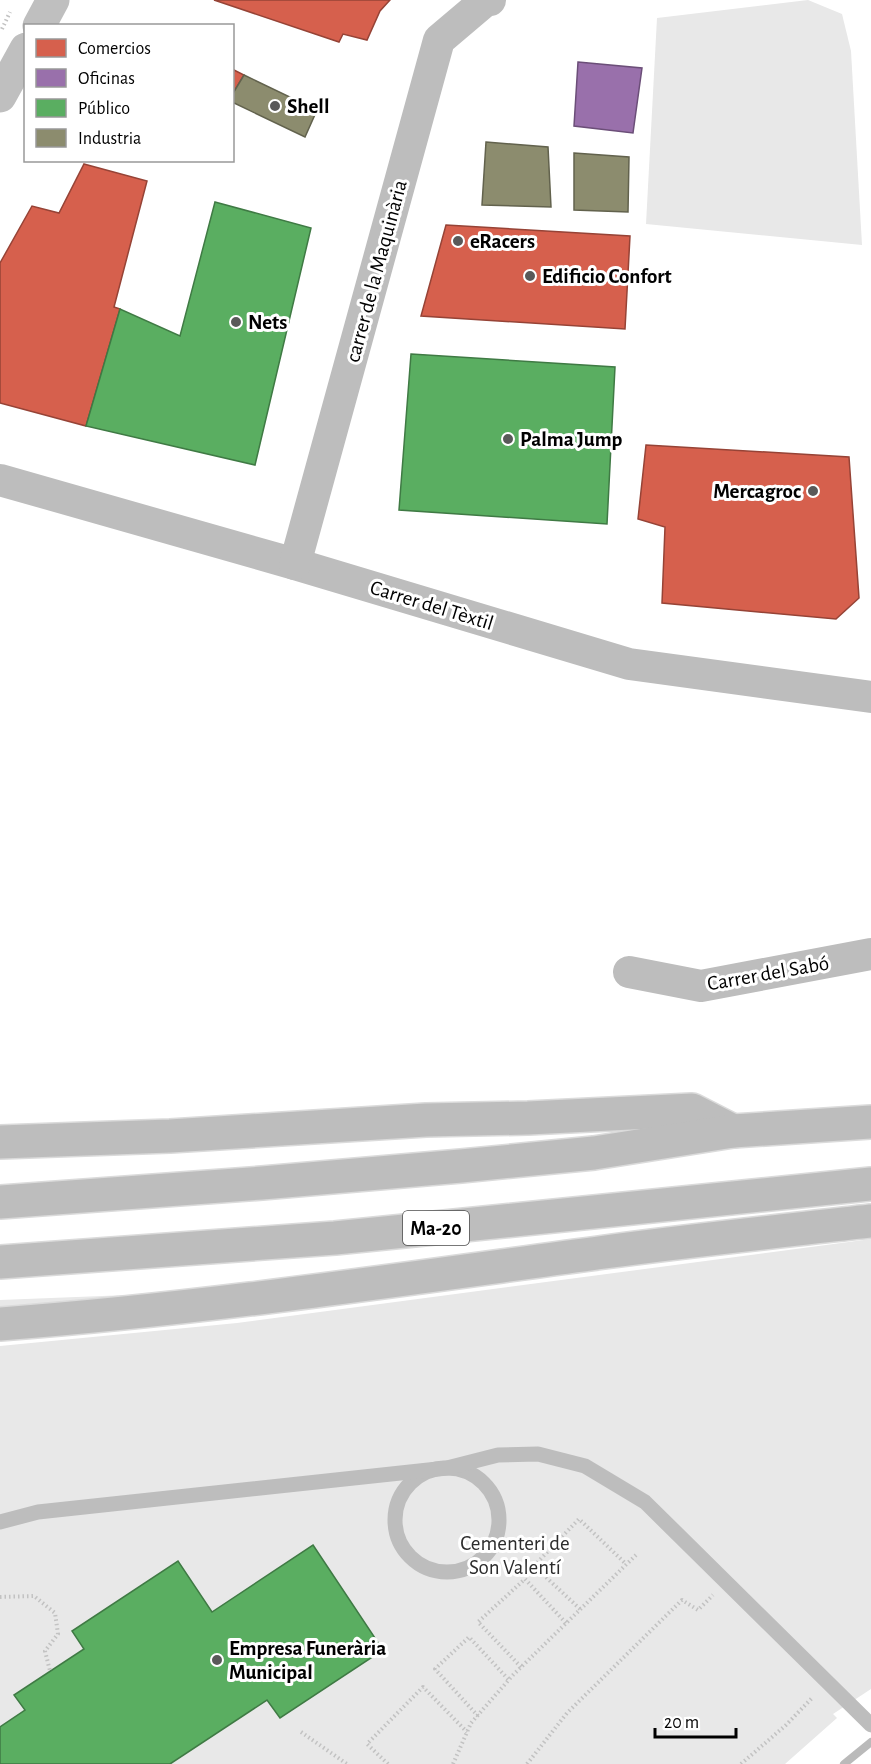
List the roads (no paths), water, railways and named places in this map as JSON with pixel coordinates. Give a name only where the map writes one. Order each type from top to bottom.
[{"type":"highway","points":[[0,1142],[170,1136],[426,1120],[528,1118],[692,1110],[733,1131]]},
{"type":"highway","points":[[0,1202],[483,1164],[594,1153],[733,1131],[871,1122]]},
{"type":"highway","name":"Ma-20","points":[[0,1262],[346,1237],[871,1184]]},
{"type":"highway","points":[[0,1324],[287,1295],[608,1252],[871,1221]]},
{"type":"street","points":[[25,17],[53,0]]},
{"type":"street","name":"carrer de la Maquinària","points":[[295,564],[439,40],[484,1],[490,0]]},
{"type":"street","points":[[0,96],[24,54]]},
{"type":"street","name":"Carrer del Tèxtil","points":[[0,480],[295,564],[629,664],[871,697]]},
{"type":"street","name":"Carrer del Sabó","points":[[629,972],[700,986],[871,954]]},
{"type":"lane","points":[[0,1522],[38,1512],[447,1467],[463,1470],[478,1478],[490,1490],[498,1505],[500,1522],[496,1539],[488,1553],[475,1564],[459,1571],[443,1572],[426,1568],[411,1558],[401,1543],[395,1527],[396,1509],[402,1493],[414,1479],[429,1471],[447,1467],[498,1455],[538,1454],[585,1466],[645,1502],[871,1725]]},
{"type":"waterway","points":[[844,1764],[871,1742]]},
{"type":"place","name":"Shell","points":[[275,106]]},
{"type":"place","name":"eRacers","points":[[458,241]]},
{"type":"place","name":"Edificio Confort","points":[[530,276]]},
{"type":"place","name":"Nets","points":[[236,322]]},
{"type":"place","name":"Palma Jump","points":[[508,439]]},
{"type":"place","name":"Mercagroc","points":[[813,491]]},
{"type":"place","name":"Empresa Funerària Municipal","points":[[217,1660]]},
{"type":"park label","name":"Cementeri de Son Valentí","points":[[515,1555]]}]
